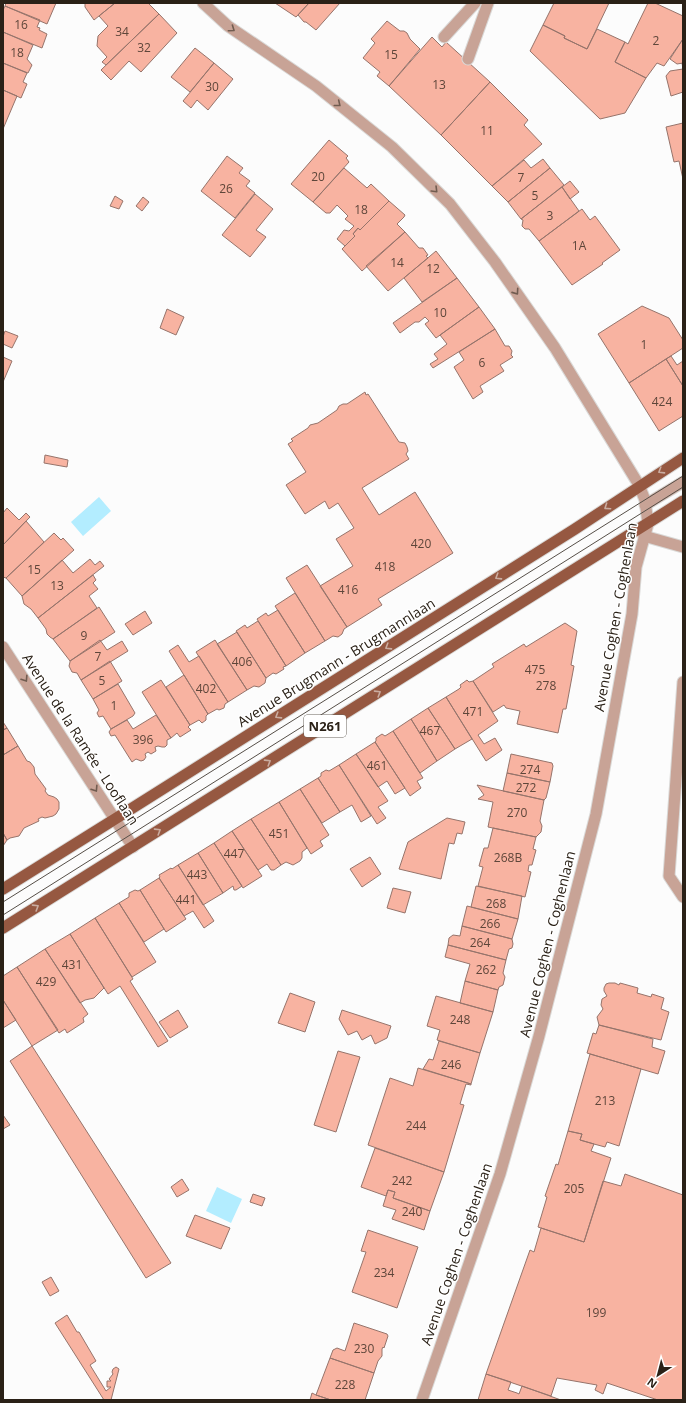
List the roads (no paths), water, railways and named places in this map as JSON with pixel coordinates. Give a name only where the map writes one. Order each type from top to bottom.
[{"type":"main road","name":"Avenue Brugmann - Brugmannlaan","points":[[3,889],[575,529],[683,458]]},
{"type":"main road","name":"N261","points":[[3,928],[683,501]]},
{"type":"street","name":"Avenue Coghen - Coghenlaan","points":[[203,3],[228,26],[316,86],[392,147],[450,204],[495,262],[554,348],[640,485],[645,500],[648,524],[636,567],[632,614],[596,814],[539,1036],[500,1174],[422,1400]]},
{"type":"street","points":[[444,37],[475,3]]},
{"type":"street","points":[[468,59],[488,3]]},
{"type":"street","points":[[645,505],[683,482]]},
{"type":"street","points":[[644,536],[683,547]]},
{"type":"street","name":"Avenue de la Ramée - Looflaan","points":[[3,647],[133,847]]},
{"type":"street","points":[[683,682],[669,876],[683,897]]},
{"type":"water","points":[[99,497],[111,511],[83,536],[71,522]]},
{"type":"water","points":[[217,1187],[242,1199],[231,1223],[206,1211]]},
{"type":"tram line","points":[[3,902],[683,476]]},
{"type":"tram line","points":[[3,915],[683,487]]}]
